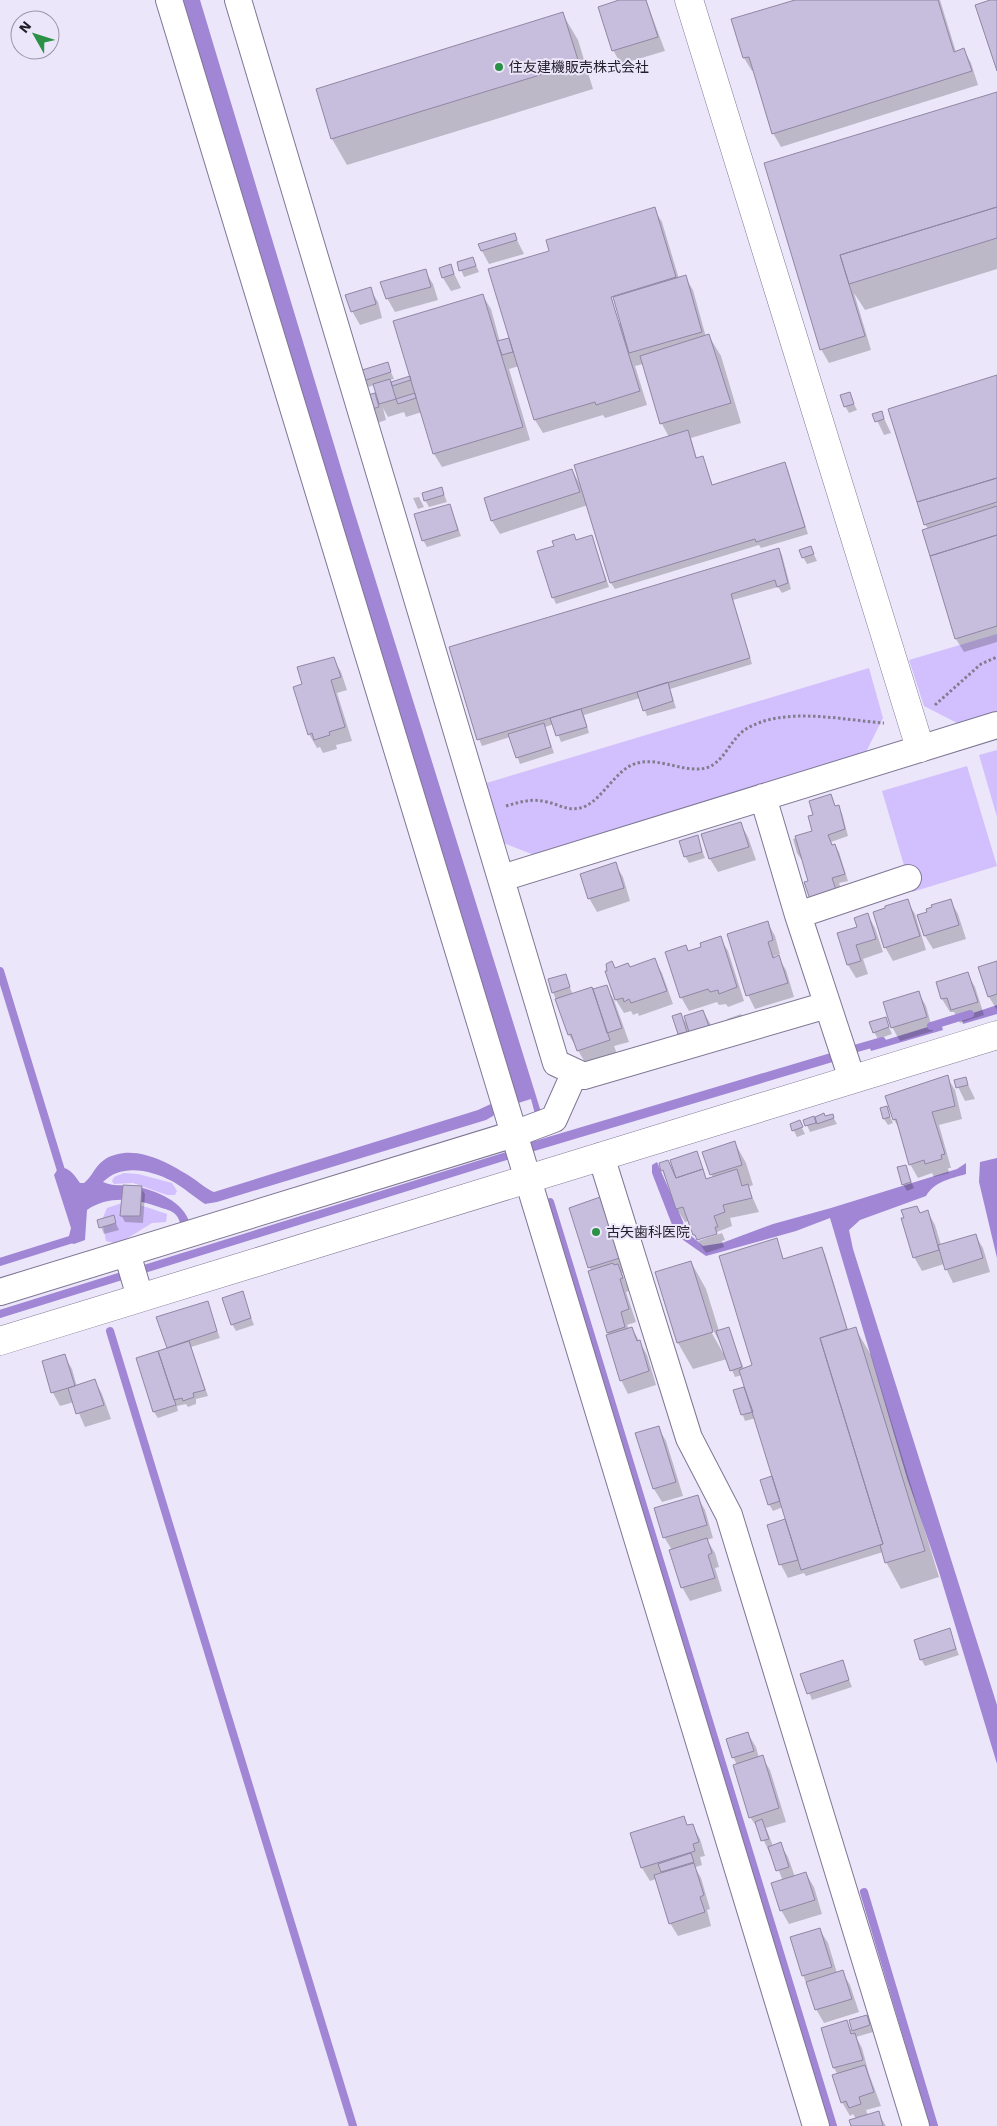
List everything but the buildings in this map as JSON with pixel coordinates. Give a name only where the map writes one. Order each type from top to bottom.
[{"type":"street","points":[[169,0],[816,2126]]},
{"type":"street","points":[[238,0],[556,1063],[584,1076],[827,1006]]},
{"type":"street","points":[[689,0],[916,737]]},
{"type":"street","points":[[502,878],[763,797],[916,737],[997,725]]},
{"type":"street","points":[[763,797],[798,915],[846,1062]]},
{"type":"street","points":[[798,915],[908,878]]},
{"type":"street","points":[[0,1292],[133,1274],[519,1154],[601,1156],[846,1062],[997,1035]]},
{"type":"street","points":[[0,1341],[133,1274],[519,1154],[554,1120],[575,1072]]},
{"type":"street","points":[[601,1156],[689,1438],[729,1515],[916,2126]]},
{"type":"path","points":[[482,814],[527,800],[547,802],[564,808],[579,809],[592,803],[603,789],[628,767],[642,762],[669,763],[697,770],[707,768],[716,764],[744,730],[760,721],[782,716],[916,737],[981,664],[997,656]]},
{"type":"shaded area","points":[[183,0],[200,0],[354,511],[541,1112],[535,1114],[531,1099],[515,1104]]},
{"type":"shaded area","points":[[997,634],[997,712],[959,724],[924,706],[909,660]]},
{"type":"shaded area","points":[[869,668],[883,718],[866,752],[534,855],[501,842],[483,784]]},
{"type":"shaded area","points":[[997,750],[997,817],[979,755]]},
{"type":"shaded area","points":[[967,766],[997,866],[912,892],[882,791]]},
{"type":"shaded area","points":[[997,1005],[997,1014],[963,1024],[961,1017]]},
{"type":"shaded area","points":[[941,1023],[943,1030],[871,1051],[869,1045]]},
{"type":"shaded area","points":[[834,1052],[836,1061],[531,1152],[528,1143]]},
{"type":"shaded area","points":[[495,1102],[497,1109],[493,1116],[486,1120],[217,1202],[205,1204],[176,1183],[146,1171],[127,1170],[118,1172],[103,1182],[151,1190],[168,1198],[182,1209],[190,1224],[181,1226],[174,1213],[159,1207],[131,1200],[113,1200],[95,1205],[87,1210],[85,1240],[74,1244],[71,1243],[69,1236],[71,1228],[54,1175],[59,1167],[63,1168],[72,1172],[80,1183],[84,1183],[104,1160],[126,1153],[138,1154],[149,1156],[171,1165],[214,1192],[478,1110]]},
{"type":"shaded area","points":[[997,1158],[997,1258],[979,1182],[980,1162]]},
{"type":"shaded area","points":[[657,1162],[688,1233],[703,1246],[722,1243],[773,1224],[957,1169],[966,1163],[966,1174],[938,1184],[926,1196],[860,1220],[849,1230],[853,1249],[997,1705],[997,1764],[939,1572],[907,1478],[830,1218],[796,1231],[706,1256],[676,1235],[652,1173],[652,1165]]},
{"type":"shaded area","points":[[124,1173],[138,1174],[172,1183],[177,1191],[175,1195],[167,1195],[133,1183],[114,1184],[112,1181],[114,1177]]},
{"type":"shaded area","points":[[122,1203],[143,1206],[167,1214],[166,1222],[152,1223],[118,1244],[106,1241],[102,1220],[107,1208]]},
{"type":"waterway","points":[[0,971],[63,1177]]},
{"type":"waterway","points":[[931,1026],[970,1014]]},
{"type":"waterway","points":[[847,1051],[882,1041]]},
{"type":"waterway","points":[[0,1314],[516,1153]]},
{"type":"waterway","points":[[550,1202],[833,2126]]},
{"type":"waterway","points":[[0,1262],[76,1238]]},
{"type":"waterway","points":[[110,1331],[353,2126]]},
{"type":"waterway","points":[[864,1892],[934,2126]]},
{"type":"place","name":"住友建機販売株式会社","points":[[499,67]]},
{"type":"place","name":"古矢歯科医院","points":[[596,1232]]}]
